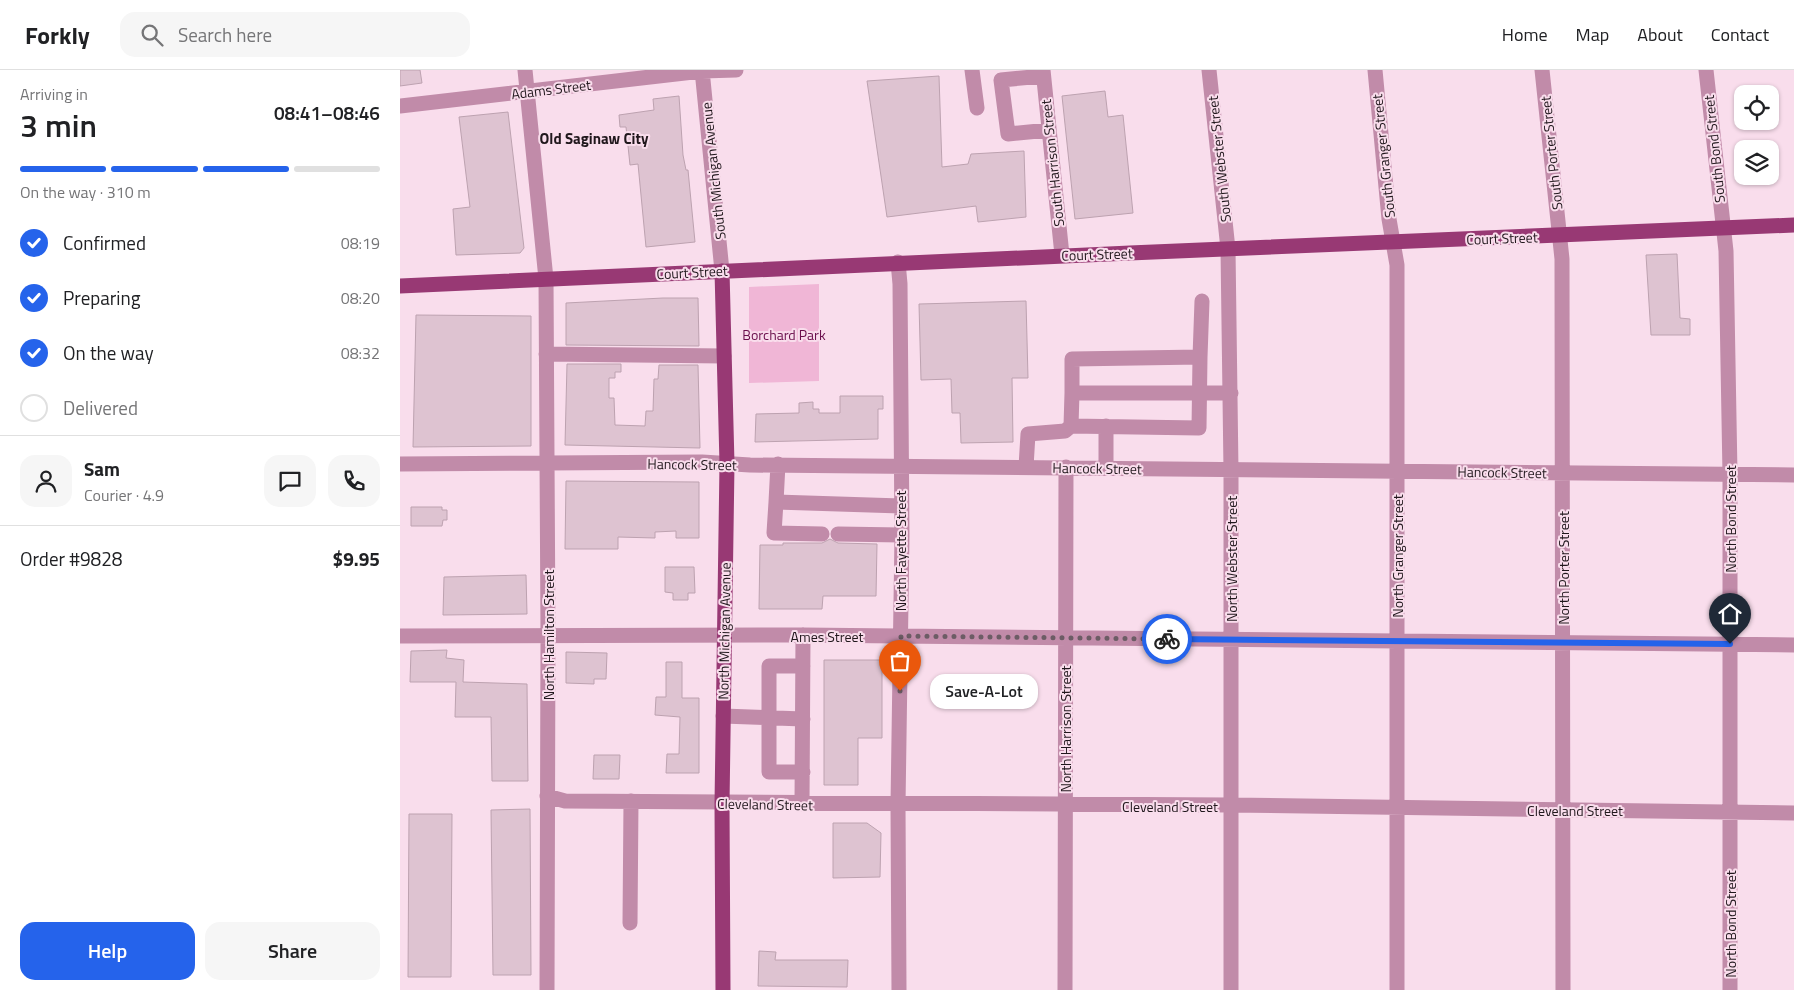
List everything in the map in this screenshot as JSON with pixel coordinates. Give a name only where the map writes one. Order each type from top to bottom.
[{"type":"main road","name":"Court Street","points":[[400,286],[898,262],[1559,237],[1794,225]]},
{"type":"main road","name":"North Michigan Avenue","points":[[722,271],[727,464],[722,804],[723,990]]},
{"type":"street","name":"North Hamilton Street","points":[[525,70],[546,279],[548,463],[547,990]]},
{"type":"street","name":"Adams Street","points":[[400,106],[702,70],[736,70]]},
{"type":"street","name":"South Michigan Avenue","points":[[702,70],[722,271]]},
{"type":"street","points":[[972,70],[977,108]]},
{"type":"street","name":"South Webster Street","points":[[1209,70],[1228,249]]},
{"type":"street","name":"South Granger Street","points":[[1375,70],[1392,242]]},
{"type":"street","name":"South Porter Street","points":[[1542,70],[1559,237]]},
{"type":"street","name":"South Bond Street","points":[[1706,70],[1723,228]]},
{"type":"street","points":[[1043,73],[1000,80],[1008,134],[1049,130]]},
{"type":"street","name":"South Harrison Street","points":[[1043,73],[1062,256]]},
{"type":"street","name":"North Bond Street","points":[[1723,228],[1726,251],[1730,474],[1730,990]]},
{"type":"street","name":"North Porter Street","points":[[1559,237],[1562,259],[1563,990]]},
{"type":"street","name":"North Granger Street","points":[[1392,242],[1397,265],[1397,990]]},
{"type":"street","name":"North Webster Street","points":[[1228,249],[1231,470],[1231,990]]},
{"type":"street","name":"North Fayette Street","points":[[898,262],[900,284],[902,535],[898,805],[899,990]]},
{"type":"street","points":[[1026,467],[1028,434],[1065,431],[1071,426],[1198,428],[1202,301]]},
{"type":"street","points":[[546,354],[724,356]]},
{"type":"street","points":[[1071,426],[1072,359],[1200,357]]},
{"type":"street","points":[[1072,393],[1230,393]]},
{"type":"street","points":[[1106,426],[1106,468]]},
{"type":"street","name":"Hancock Street","points":[[400,464],[702,462],[727,464],[1231,470],[1794,475]]},
{"type":"street","points":[[778,464],[774,533],[822,534]]},
{"type":"street","name":"North Harrison Street","points":[[1065,990],[1066,467]]},
{"type":"street","points":[[776,502],[901,506]]},
{"type":"street","points":[[838,534],[902,535]]},
{"type":"street","name":"Ames Street","points":[[400,636],[548,634],[804,635],[1231,640],[1397,639],[1794,645]]},
{"type":"street","points":[[802,804],[804,635]]},
{"type":"street","points":[[802,772],[769,772],[768,718],[769,666],[803,666]]},
{"type":"street","points":[[723,716],[803,719]]},
{"type":"street","name":"Cleveland Street","points":[[547,796],[565,801],[722,804],[1230,806],[1794,813]]},
{"type":"street","points":[[630,924],[631,801]]},
{"type":"green space","name":"Borchard Park","points":[[819,284],[819,381],[749,383],[749,287]]},
{"type":"building","points":[[400,70],[420,70],[422,83],[400,86]]},
{"type":"building","points":[[939,76],[942,167],[968,164],[971,154],[1024,151],[1026,217],[978,222],[976,206],[887,217],[867,81]]},
{"type":"building","points":[[1105,91],[1108,117],[1123,115],[1133,213],[1075,219],[1062,96]]},
{"type":"building","points":[[679,96],[683,155],[686,170],[688,170],[695,242],[646,247],[638,164],[630,165],[626,127],[620,127],[619,115],[654,110],[653,99]]},
{"type":"building","points":[[508,112],[524,248],[520,253],[456,255],[453,209],[470,207],[459,117]]},
{"type":"building","points":[[1677,254],[1680,318],[1690,319],[1690,335],[1651,335],[1646,255]]},
{"type":"building","points":[[698,298],[699,346],[566,345],[566,303]]},
{"type":"building","points":[[1026,301],[1028,378],[1012,378],[1013,442],[961,443],[960,413],[952,413],[951,379],[921,380],[919,304]]},
{"type":"building","points":[[416,315],[531,316],[531,446],[413,447]]},
{"type":"building","points":[[567,364],[621,364],[621,372],[615,372],[615,378],[609,378],[609,398],[614,398],[615,425],[645,426],[646,411],[653,411],[654,379],[658,379],[659,365],[698,365],[700,448],[565,445]]},
{"type":"building","points":[[840,396],[883,396],[883,409],[878,409],[878,439],[755,442],[756,414],[799,413],[799,403],[813,402],[813,409],[819,409],[819,413],[840,413]]},
{"type":"building","points":[[566,481],[699,482],[699,538],[676,538],[676,531],[655,532],[655,538],[618,537],[618,549],[565,549]]},
{"type":"building","points":[[411,507],[442,507],[442,510],[447,510],[447,520],[443,520],[442,526],[411,526]]},
{"type":"building","points":[[830,539],[838,543],[877,544],[876,596],[823,596],[822,609],[759,609],[760,545],[822,543]]},
{"type":"building","points":[[665,567],[694,567],[695,593],[688,593],[688,600],[673,600],[673,593],[665,592]]},
{"type":"building","points":[[526,575],[527,614],[443,615],[444,577]]},
{"type":"building","points":[[447,650],[446,658],[464,660],[463,682],[527,684],[528,781],[492,781],[491,717],[455,717],[456,682],[410,682],[411,651]]},
{"type":"building","points":[[566,652],[607,653],[606,679],[594,679],[594,684],[566,683]]},
{"type":"building","points":[[824,660],[882,660],[882,738],[858,738],[858,785],[824,785]]},
{"type":"building","points":[[666,662],[682,662],[682,698],[699,698],[699,773],[666,773],[667,754],[679,754],[680,717],[655,715],[656,697],[666,697]]},
{"type":"building","points":[[594,755],[620,755],[619,779],[593,779]]},
{"type":"building","points":[[530,809],[531,975],[493,975],[491,810]]},
{"type":"building","points":[[409,814],[452,814],[451,977],[408,977]]},
{"type":"building","points":[[833,823],[867,823],[881,833],[880,877],[833,878]]},
{"type":"building","points":[[759,951],[776,952],[775,960],[848,960],[847,987],[758,986]]},
{"type":"way so far","points":[[900,691],[901,636],[1167,639]]},
{"type":"place","name":"Save-A-Lot","points":[[900,691]]},
{"type":"district","name":"Old Saginaw City","points":[[594,138]]},
{"type":"route","points":[[1167,639],[1397,639],[1730,644]]}]
